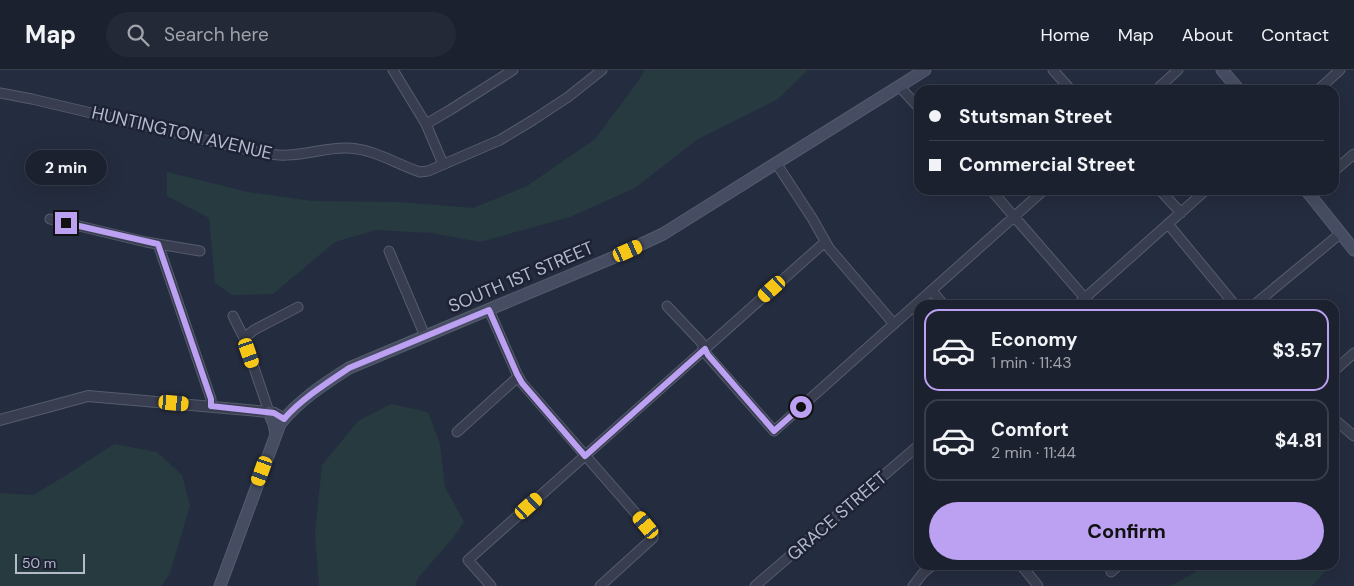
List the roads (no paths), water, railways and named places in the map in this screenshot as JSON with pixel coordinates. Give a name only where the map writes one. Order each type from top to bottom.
[{"type":"main road","name":"SOUTH 1ST STREET","points":[[220,586],[276,434],[284,419],[293,409],[334,378],[349,368],[489,310],[663,234],[925,70]]},
{"type":"main road","points":[[1222,70],[1236,85]]},
{"type":"main road","points":[[1312,195],[1354,250]]},
{"type":"main road","points":[[268,412],[274,424],[276,434]]},
{"type":"street","points":[[393,70],[426,124],[443,164]]},
{"type":"street","points":[[426,124],[513,70]]},
{"type":"street","name":"HUNTINGTON AVENUE","points":[[0,93],[275,155],[346,148],[364,150],[420,172],[428,171],[500,140],[568,97],[602,70]]},
{"type":"street","points":[[1053,70],[1066,85]]},
{"type":"street","points":[[1162,85],[1178,70]]},
{"type":"street","points":[[1324,85],[1340,70]]},
{"type":"street","points":[[900,86],[914,102]]},
{"type":"street","points":[[1339,167],[1354,154]]},
{"type":"street","points":[[776,164],[825,242],[894,324]]},
{"type":"street","points":[[995,195],[1087,300]]},
{"type":"street","points":[[921,300],[1038,195]]},
{"type":"street","points":[[1165,195],[1181,213]]},
{"type":"street","points":[[1089,300],[1201,195]]},
{"type":"street","points":[[50,219],[158,244],[200,251]]},
{"type":"street","points":[[1168,224],[1231,300]]},
{"type":"street","points":[[1260,300],[1341,233]]},
{"type":"street","points":[[491,586],[468,560],[825,242]]},
{"type":"street","points":[[158,244],[211,399],[211,406]]},
{"type":"street","points":[[389,250],[425,336]]},
{"type":"street","points":[[932,290],[940,300]]},
{"type":"street","points":[[667,306],[701,342],[708,355],[774,431],[914,306]]},
{"type":"street","points":[[244,338],[254,330],[298,307]]},
{"type":"street","points":[[489,310],[518,377],[529,392],[653,533],[654,538],[600,586]]},
{"type":"street","points":[[233,316],[244,338],[268,412]]},
{"type":"street","points":[[1339,366],[1354,353]]},
{"type":"street","points":[[457,432],[518,377]]},
{"type":"street","points":[[0,420],[88,396],[268,412],[284,419]]},
{"type":"street","points":[[1339,423],[1354,436]]},
{"type":"street","name":"GRACE STREET","points":[[755,586],[914,449]]},
{"type":"street","points":[[913,586],[927,570]]},
{"type":"street","points":[[1024,570],[1038,586]]}]
